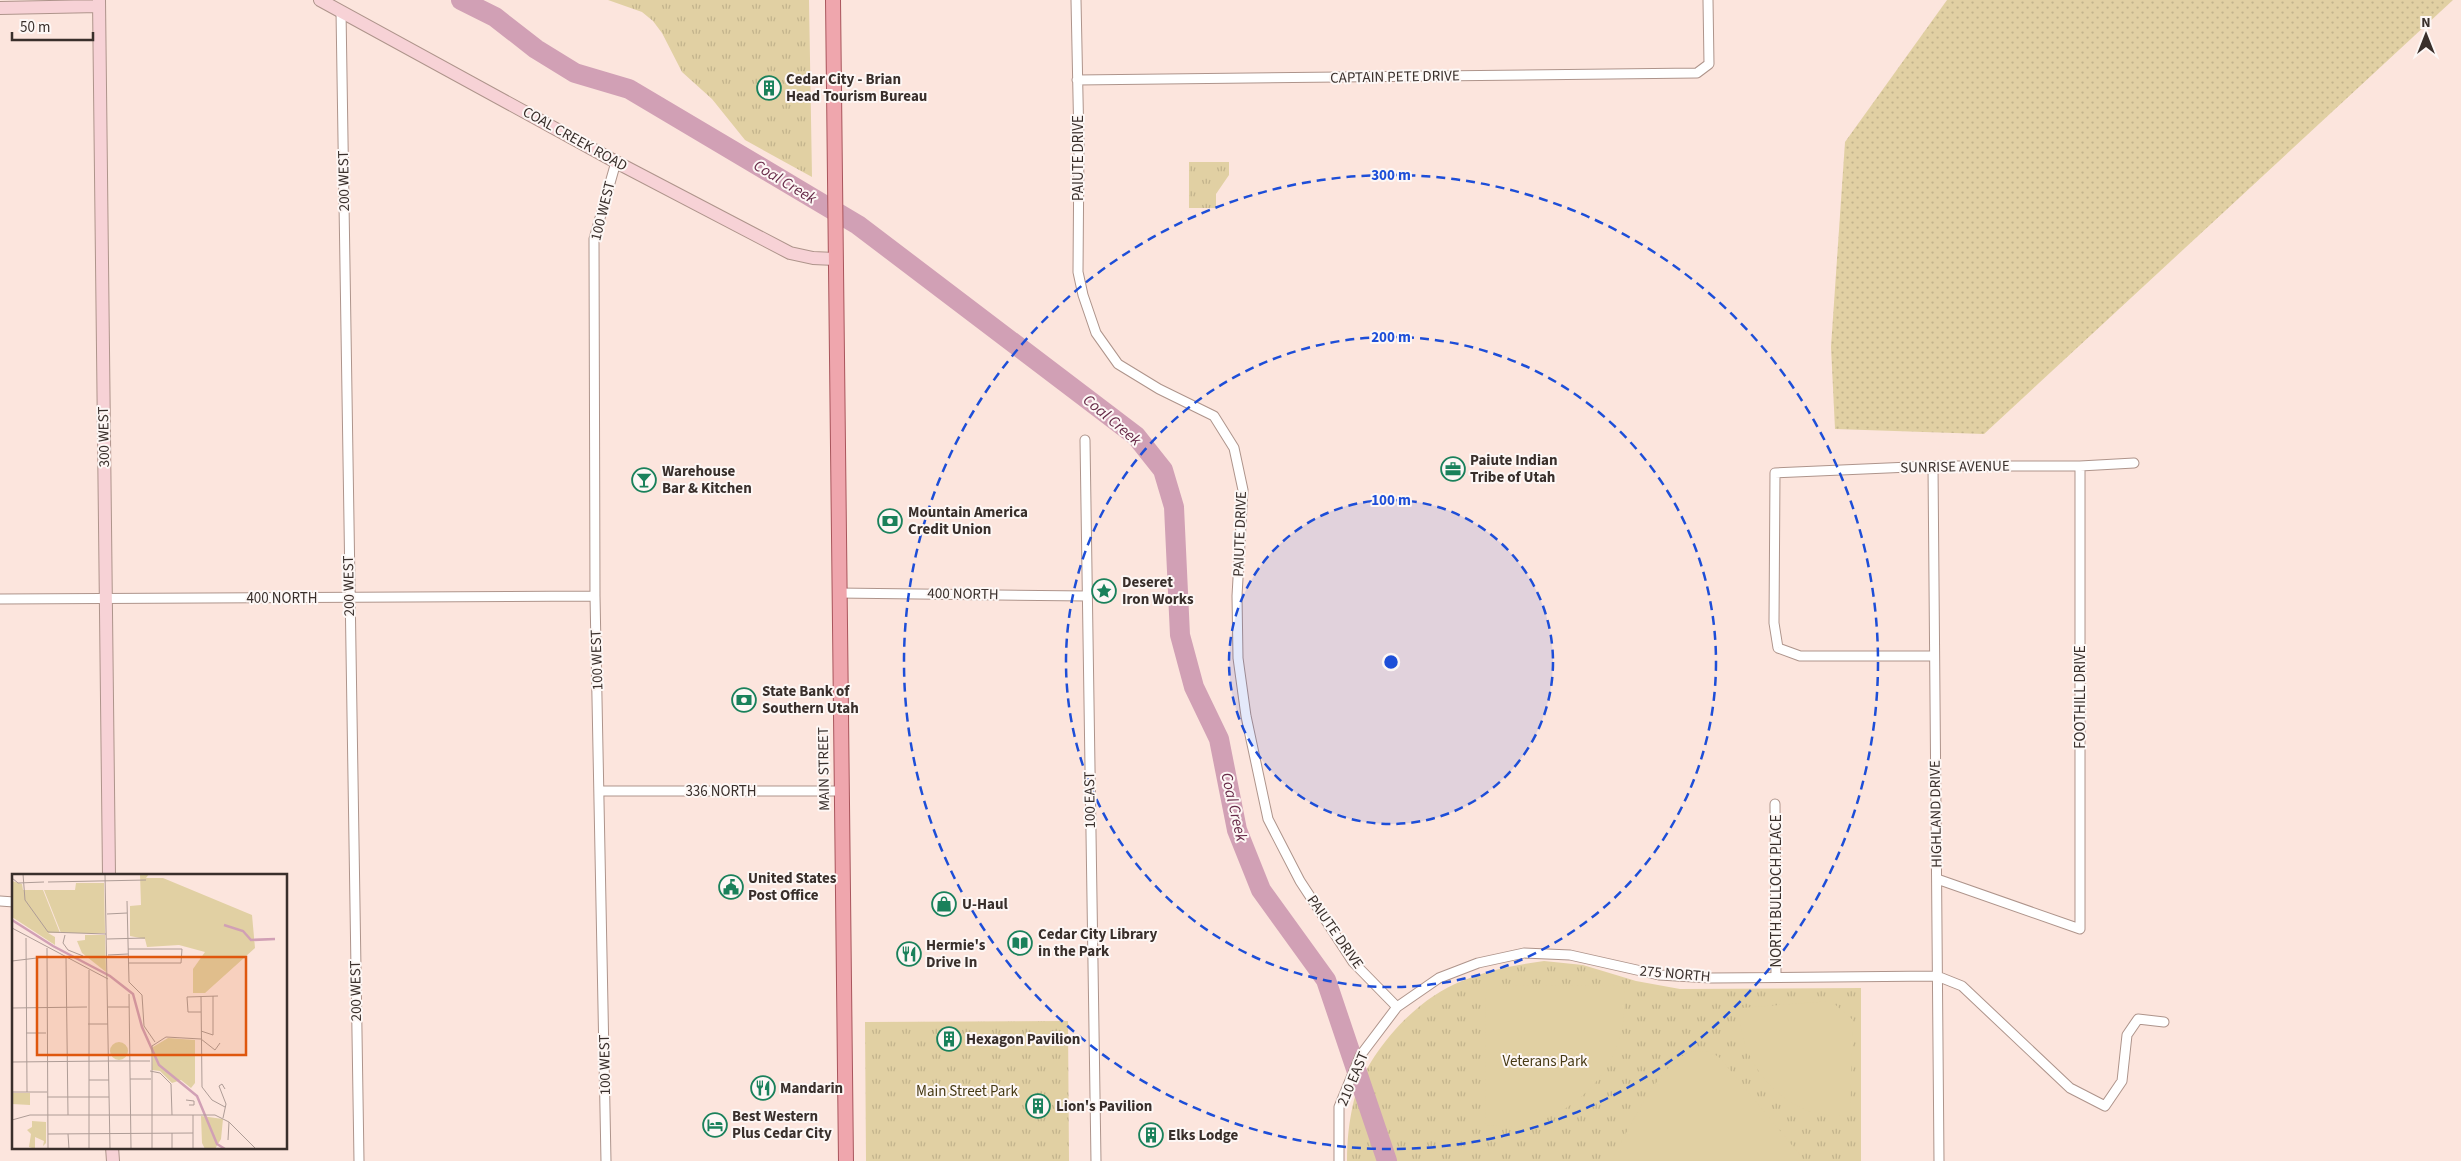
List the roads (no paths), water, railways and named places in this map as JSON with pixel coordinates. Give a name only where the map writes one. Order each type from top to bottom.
[{"type":"main road","name":"MAIN STREET","points":[[833,0],[838,593],[846,1161]]},
{"type":"street","name":"COAL CREEK ROAD","points":[[320,0],[616,162],[790,253],[813,258],[835,259]]},
{"type":"street","name":"PAIUTE DRIVE","points":[[1076,0],[1078,272],[1082,296],[1096,333],[1118,364],[1159,389],[1214,416],[1234,448],[1243,490],[1237,596],[1238,658],[1246,716],[1268,819],[1300,881],[1353,962],[1397,1007]]},
{"type":"street","name":"CAPTAIN PETE DRIVE","points":[[1077,80],[1697,73],[1709,64],[1708,0]]},
{"type":"street","points":[[0,8],[99,3]]},
{"type":"street","name":"300 WEST","points":[[99,3],[109,874]]},
{"type":"street","name":"200 WEST","points":[[341,11],[359,1161]]},
{"type":"street","name":"100 WEST","points":[[606,1161],[595,596],[594,239],[616,162]]},
{"type":"street","name":"100 EAST","points":[[1085,440],[1096,1161]]},
{"type":"street","name":"SUNRISE AVENUE","points":[[1934,656],[1800,656],[1778,648],[1774,623],[1775,473],[1932,466],[2080,466],[2134,463]]},
{"type":"street","name":"HIGHLAND DRIVE","points":[[1932,466],[1939,1161]]},
{"type":"street","name":"FOOTHILL DRIVE","points":[[1936,879],[2080,929],[2080,466]]},
{"type":"street","name":"400 NORTH","points":[[838,593],[1087,596]]},
{"type":"street","name":"400 NORTH","points":[[0,599],[595,596]]},
{"type":"street","name":"336 NORTH","points":[[600,791],[841,790]]},
{"type":"street","name":"NORTH BULLOCH PLACE","points":[[1775,804],[1776,977]]},
{"type":"street","name":"275 NORTH","points":[[1397,1007],[1440,978],[1478,964],[1524,953],[1570,955],[1659,975],[1776,977],[1937,976]]},
{"type":"street","points":[[1937,976],[1962,986],[2070,1088],[2105,1106],[2122,1080],[2127,1035],[2138,1019],[2164,1022]]},
{"type":"street","name":"210 EAST","points":[[1339,1161],[1339,1107],[1360,1056],[1397,1007]]},
{"type":"street","points":[[112,1148],[112,1161]]},
{"type":"waterway","name":"Coal Creek","points":[[461,0],[495,17],[536,49],[575,73],[629,89],[858,225],[1136,436],[1163,470],[1174,507],[1180,635],[1194,687],[1219,739],[1237,830],[1261,890],[1326,980],[1387,1161]]},
{"type":"place","name":"Cedar City - Brian Head Tourism Bureau","points":[[769,88]]},
{"type":"place","name":"Paiute Indian Tribe of Utah","points":[[1453,469]]},
{"type":"place","name":"Warehouse Bar & Kitchen","points":[[644,480]]},
{"type":"place","name":"Mountain America Credit Union","points":[[890,521]]},
{"type":"place","name":"Deseret Iron Works","points":[[1104,591]]},
{"type":"place","name":"State Bank of Southern Utah","points":[[744,700]]},
{"type":"place","name":"United States Post Office","points":[[731,887]]},
{"type":"place","name":"U-Haul","points":[[944,904]]},
{"type":"place","name":"Cedar City Library in the Park","points":[[1020,943]]},
{"type":"place","name":"Hermie's Drive In","points":[[909,954]]},
{"type":"place","name":"Hexagon Pavilion","points":[[949,1039]]},
{"type":"place","name":"Mandarin","points":[[763,1088]]},
{"type":"place","name":"Lion's Pavilion","points":[[1038,1106]]},
{"type":"place","name":"Best Western Plus Cedar City","points":[[715,1125]]},
{"type":"place","name":"Elks Lodge","points":[[1151,1135]]},
{"type":"park label","name":"Veterans Park","points":[[1545,1061]]},
{"type":"park label","name":"Main Street Park","points":[[967,1091]]}]
